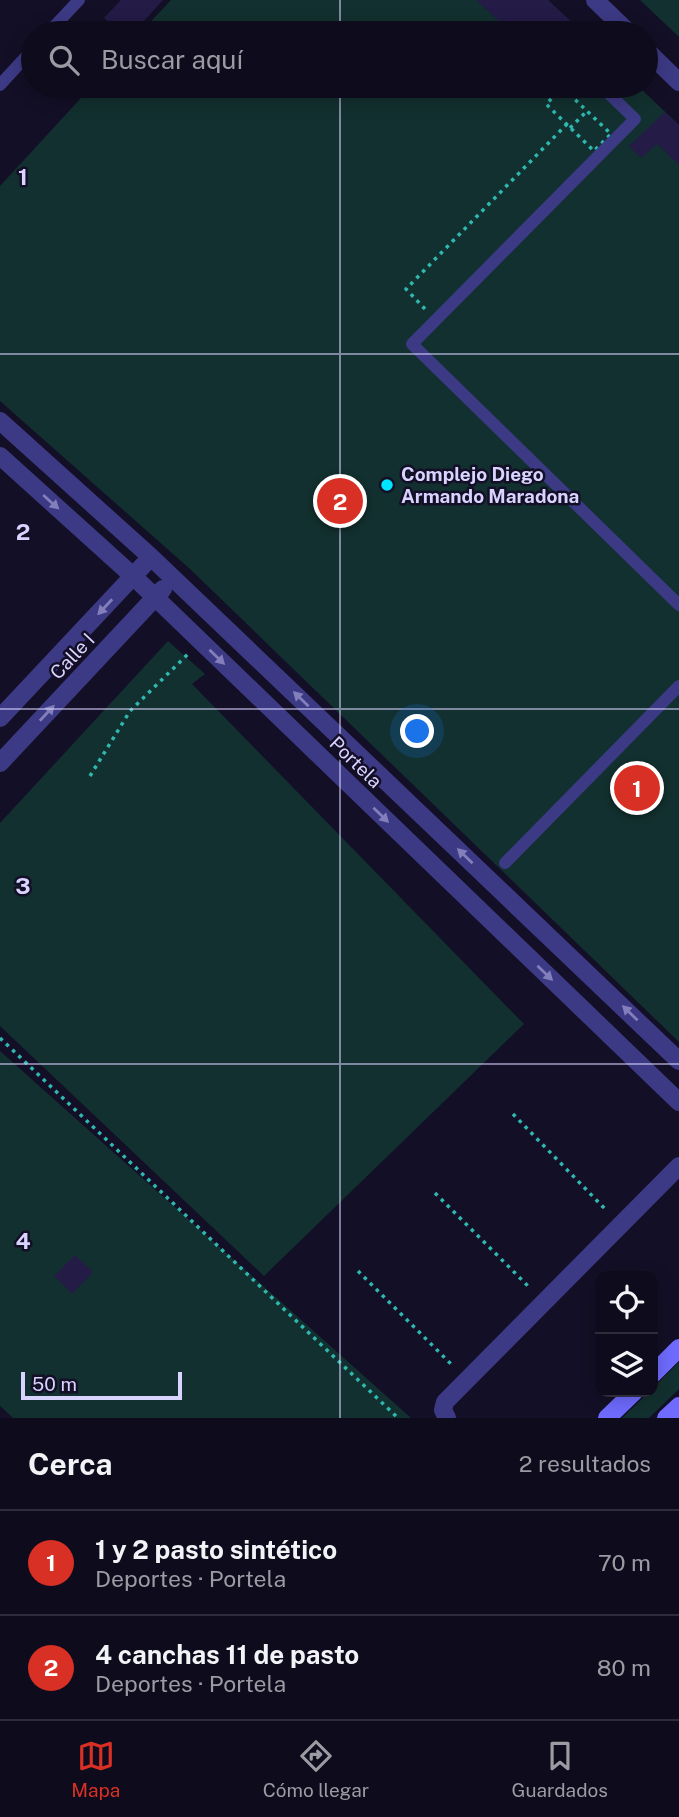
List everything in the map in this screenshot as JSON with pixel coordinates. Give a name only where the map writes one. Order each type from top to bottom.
[{"type":"main road","points":[[658,1369],[679,1348]]},
{"type":"main road","points":[[607,1418],[629,1397]]},
{"type":"main road","points":[[666,1418],[679,1406]]},
{"type":"street","points":[[595,0],[617,21]]},
{"type":"street","points":[[658,62],[679,82]]},
{"type":"street","name":"Portela","points":[[0,421],[173,577],[679,1060]]},
{"type":"street","name":"Portela","points":[[0,456],[134,576],[679,1102]]},
{"type":"street","name":"Calle I","points":[[0,718],[151,557]]},
{"type":"street","name":"Calle I","points":[[0,762],[173,577]]},
{"type":"street","points":[[447,1418],[443,1410],[445,1402],[679,1166]]},
{"type":"lane","points":[[59,21],[79,0]]},
{"type":"lane","points":[[0,85],[21,62]]},
{"type":"lane","points":[[613,98],[635,119],[412,344],[679,605]]},
{"type":"lane","points":[[505,863],[679,686]]},
{"type":"path","points":[[552,98],[546,104],[594,151],[611,134],[573,98]]},
{"type":"path","points":[[436,320],[406,289],[587,111]]},
{"type":"path","points":[[90,776],[130,711],[200,640]]},
{"type":"path","points":[[0,1038],[398,1418]]},
{"type":"path","points":[[513,1114],[621,1225]]},
{"type":"path","points":[[435,1193],[544,1302]]},
{"type":"path","points":[[358,1271],[467,1380]]},
{"type":"green space","points":[[171,0],[548,0],[570,21],[151,21]]},
{"type":"green space","points":[[640,0],[679,0],[679,37]]},
{"type":"green space","name":"Complejo Diego Armando Maradona","points":[[81,98],[651,98],[679,125],[679,1042],[190,569],[0,401],[0,186]]},
{"type":"green space","points":[[168,641],[205,674],[192,684],[524,1024],[264,1276],[0,1026],[0,823]]},
{"type":"green space","points":[[0,1051],[411,1418],[13,1418],[0,1406]]},
{"type":"green space","points":[[679,1362],[679,1389],[649,1418],[622,1418],[644,1397],[658,1397],[658,1383]]},
{"type":"building","points":[[121,0],[163,0],[144,21],[107,21],[104,18]]},
{"type":"building","points":[[476,0],[548,0],[570,21],[499,21]]},
{"type":"building","points":[[665,112],[679,125],[679,165],[657,144],[641,158],[629,146]]},
{"type":"building","points":[[75,1255],[93,1272],[72,1294],[54,1276]]},
{"type":"place","name":"Complejo Diego Armando Maradona","points":[[387,485]]},
{"type":"place","name":"4 canchas 11 de pasto","points":[[340,501]]},
{"type":"place","name":"1 y 2 pasto sintético","points":[[637,788]]}]
